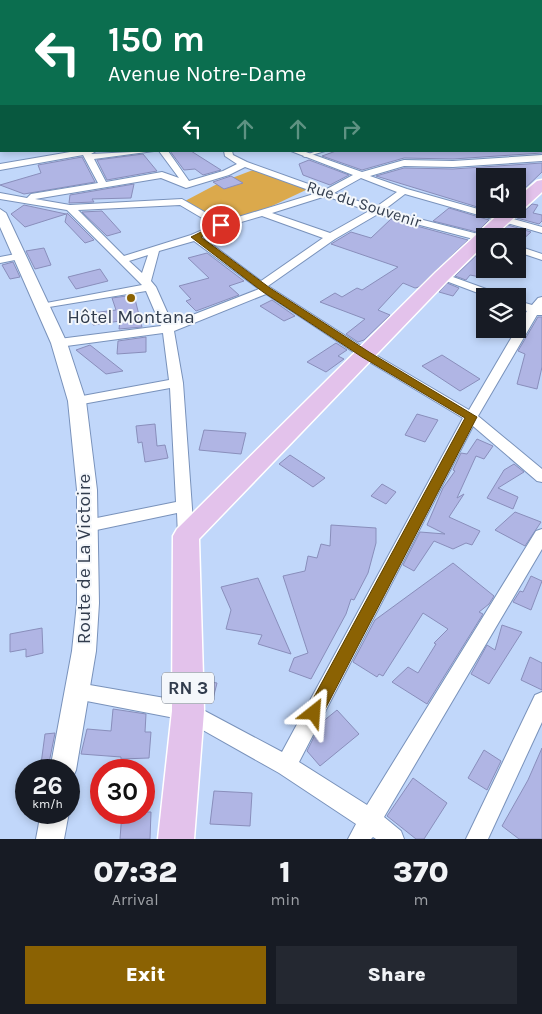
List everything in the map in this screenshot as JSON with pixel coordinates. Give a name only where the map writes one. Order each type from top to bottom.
[{"type":"main road","points":[[526,198],[542,184]]},
{"type":"main road","points":[[495,228],[504,218]]},
{"type":"main road","points":[[185,521],[365,354],[442,276],[476,246]]},
{"type":"main road","name":"RN 3","points":[[176,839],[188,711],[185,521]]},
{"type":"street","points":[[0,167],[49,155],[130,152]]},
{"type":"street","points":[[164,152],[168,154],[187,184]]},
{"type":"street","name":"Rue du Souvenir","points":[[228,152],[229,156],[244,164],[377,211],[476,237]]},
{"type":"street","points":[[297,152],[404,191],[476,207]]},
{"type":"street","points":[[503,152],[542,158]]},
{"type":"street","points":[[89,154],[103,184]]},
{"type":"street","points":[[124,260],[195,237],[221,225],[326,193],[359,176],[404,163],[453,164],[542,158]]},
{"type":"street","points":[[23,199],[163,175],[187,184],[226,174],[244,164]]},
{"type":"street","points":[[182,202],[182,194],[187,184]]},
{"type":"street","points":[[59,343],[168,329],[264,288],[331,237],[377,211],[404,191]]},
{"type":"street","points":[[0,196],[70,208],[182,202],[221,225]]},
{"type":"street","points":[[70,208],[147,285],[168,329],[176,383],[185,521],[87,526]]},
{"type":"street","name":"Route de La Victoire","points":[[0,212],[21,256],[41,307],[59,343],[77,401],[87,490],[88,603],[78,692],[65,759]]},
{"type":"street","points":[[261,212],[331,237]]},
{"type":"street","points":[[516,218],[542,230]]},
{"type":"street","points":[[195,237],[264,288],[365,354],[471,417],[542,477]]},
{"type":"street","points":[[147,285],[155,249]]},
{"type":"street","points":[[526,252],[542,257]]},
{"type":"street","points":[[0,260],[21,256]]},
{"type":"street","points":[[442,276],[476,289]]},
{"type":"street","points":[[41,307],[147,285]]},
{"type":"street","points":[[286,766],[471,417],[539,308],[526,306]]},
{"type":"street","points":[[77,401],[176,383]]},
{"type":"street","points":[[359,839],[542,535]]},
{"type":"street","points":[[78,692],[188,711],[286,766],[370,820],[393,839]]},
{"type":"street","points":[[476,839],[542,701]]},
{"type":"street","points":[[50,839],[53,824]]},
{"type":"lane","points":[[306,156],[320,152]]},
{"type":"shaded area","points":[[253,170],[308,189],[272,206],[225,222],[185,201],[219,183]]},
{"type":"building","points":[[171,152],[193,152],[221,170],[203,175],[195,169],[184,170]]},
{"type":"building","points":[[333,152],[542,152],[453,159],[404,158],[362,170],[322,156]]},
{"type":"building","points":[[143,154],[157,171],[107,180],[97,160]]},
{"type":"building","points":[[82,157],[95,182],[24,194],[0,185],[41,173],[38,165]]},
{"type":"building","points":[[309,160],[349,175],[330,185],[303,175],[299,164]]},
{"type":"building","points":[[542,163],[542,172],[526,187],[526,168],[476,168],[476,207],[376,176],[404,168],[453,169]]},
{"type":"building","points":[[231,176],[243,183],[224,189],[213,182]]},
{"type":"building","points":[[134,184],[131,198],[92,199],[94,202],[69,203],[70,195]]},
{"type":"building","points":[[532,204],[538,205],[533,213],[542,215],[542,221],[539,224],[517,218],[526,218],[526,210]]},
{"type":"building","points":[[24,205],[66,214],[25,227],[11,214]]},
{"type":"building","points":[[449,208],[476,216],[476,218],[489,220],[481,228],[476,228],[476,232],[433,221]]},
{"type":"building","points":[[102,211],[121,232],[107,236],[82,212]]},
{"type":"building","points":[[67,213],[94,240],[85,243],[65,222]]},
{"type":"building","points":[[391,219],[468,240],[419,287],[415,288],[403,283],[378,310],[390,315],[364,340],[358,342],[346,334],[365,319],[320,302],[335,293],[342,297],[357,288],[362,290],[398,267],[331,244],[351,232],[371,238]]},
{"type":"building","points":[[508,225],[518,228],[505,228]]},
{"type":"building","points":[[44,248],[51,265],[35,269],[26,251]]},
{"type":"building","points":[[207,253],[244,281],[229,286],[239,295],[196,311],[186,301],[191,299],[179,286],[209,278],[188,258]]},
{"type":"building","points":[[476,256],[476,276],[470,275],[466,280],[455,276]]},
{"type":"building","points":[[13,262],[20,277],[10,279],[2,265]]},
{"type":"building","points":[[100,269],[108,281],[76,289],[68,277]]},
{"type":"building","points":[[447,283],[459,288],[453,296],[439,292]]},
{"type":"building","points":[[134,295],[142,327],[119,329],[120,321],[93,325],[92,313],[116,310],[112,298]]},
{"type":"building","points":[[272,300],[295,316],[284,321],[260,306]]},
{"type":"building","points":[[538,317],[542,317],[542,367],[537,389],[517,384],[525,354],[518,351]]},
{"type":"building","points":[[146,337],[146,352],[117,354],[118,341]]},
{"type":"building","points":[[336,343],[347,350],[338,356],[344,359],[326,372],[307,362]]},
{"type":"building","points":[[90,345],[123,371],[106,374],[76,350]]},
{"type":"building","points":[[442,355],[480,379],[460,391],[422,366]]},
{"type":"building","points":[[417,414],[438,420],[425,442],[405,435]]},
{"type":"building","points":[[155,424],[157,446],[165,445],[168,458],[145,462],[142,442],[138,443],[136,426]]},
{"type":"building","points":[[204,430],[246,433],[241,454],[199,450]]},
{"type":"building","points":[[477,439],[493,446],[484,459],[476,456],[457,498],[464,494],[449,517],[480,531],[472,545],[466,543],[453,549],[434,541],[414,571],[403,565],[420,532],[445,534],[427,525],[443,488],[455,471],[453,470],[461,453],[467,454]]},
{"type":"building","points":[[290,455],[325,478],[313,487],[279,464]]},
{"type":"building","points":[[514,464],[524,472],[498,488],[518,497],[513,509],[487,498],[504,470]]},
{"type":"building","points":[[382,484],[396,492],[386,504],[371,496]]},
{"type":"building","points":[[515,512],[541,522],[525,546],[495,530]]},
{"type":"building","points":[[331,525],[376,528],[376,543],[368,573],[354,600],[351,599],[346,614],[311,679],[289,671],[294,658],[308,653],[283,576],[305,571],[308,556],[317,558],[321,544],[330,546]]},
{"type":"building","points":[[453,563],[494,596],[489,604],[479,612],[483,614],[427,704],[392,682],[408,667],[418,673],[436,644],[434,643],[448,629],[423,613],[383,676],[379,674],[377,677],[353,662],[375,620]]},
{"type":"building","points":[[531,576],[542,581],[531,610],[513,602],[520,591],[523,592]]},
{"type":"building","points":[[258,578],[291,654],[258,644],[262,635],[226,629],[231,610],[221,587]]},
{"type":"building","points":[[502,625],[522,632],[489,684],[471,674],[487,645],[495,650]]},
{"type":"building","points":[[42,628],[43,653],[26,657],[26,649],[10,652],[10,634]]},
{"type":"building","points":[[530,657],[542,663],[542,690],[521,680]]},
{"type":"building","points":[[205,681],[217,683],[212,703],[206,702]]},
{"type":"building","points":[[113,709],[146,714],[145,732],[151,732],[149,758],[121,759],[121,757],[81,754],[87,729],[111,731]]},
{"type":"building","points":[[337,710],[359,734],[320,766],[307,751],[321,723]]},
{"type":"building","points":[[55,733],[50,759],[42,759],[45,734]]},
{"type":"building","points":[[542,748],[542,839],[519,839],[502,826],[528,780]]},
{"type":"building","points":[[484,750],[501,761],[487,790],[468,778]]},
{"type":"building","points":[[413,778],[447,803],[424,839],[416,839],[387,816]]},
{"type":"building","points":[[214,791],[252,793],[250,826],[210,824]]},
{"type":"building","points":[[121,824],[151,824],[150,839],[120,839]]},
{"type":"place","name":"Hôtel Montana","points":[[131,298]]},
{"type":"route","points":[[221,225],[195,237],[267,290],[365,354],[471,417],[314,713]]}]
